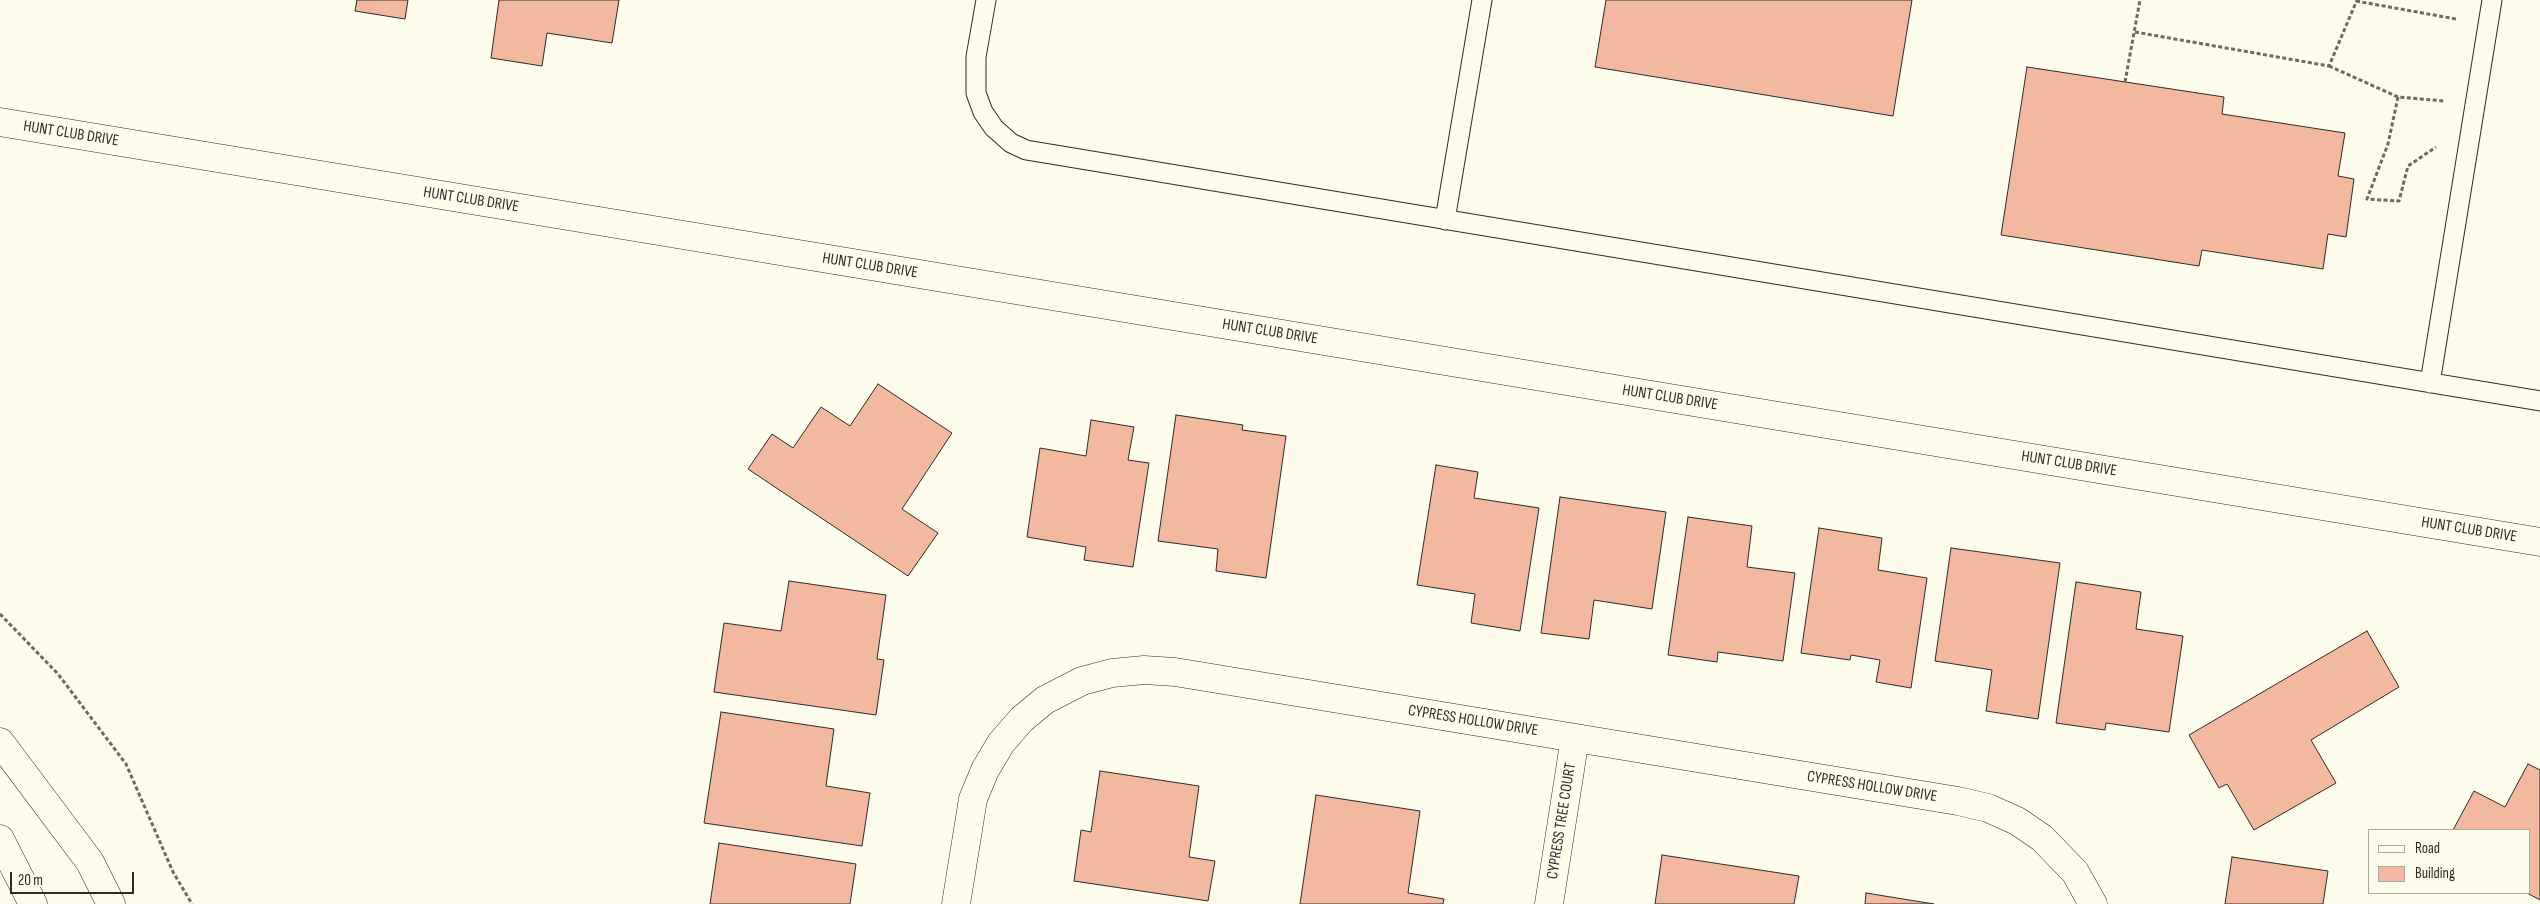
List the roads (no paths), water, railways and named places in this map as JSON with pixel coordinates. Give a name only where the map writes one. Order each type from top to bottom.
[{"type":"street","name":"HUNT CLUB DRIVE","points":[[0,122],[2540,542]]},
{"type":"street","name":"CYPRESS HOLLOW DRIVE","points":[[956,904],[973,799],[985,770],[1001,743],[1022,719],[1046,700],[1082,681],[1112,673],[1144,670],[1175,672],[1958,801],[1988,808],[2016,821],[2042,838],[2075,872],[2092,904]]},
{"type":"street","name":"CYPRESS TREE COURT","points":[[1549,904],[1575,738]]},
{"type":"street","points":[[0,742],[90,862],[111,904]]},
{"type":"street","points":[[0,839],[33,904]]},
{"type":"lane","points":[[986,0],[976,57],[976,93],[983,112],[994,128],[1011,143],[1026,150],[2540,401]]},
{"type":"lane","points":[[1445,220],[1482,0]]},
{"type":"lane","points":[[2430,383],[2492,0]]}]
